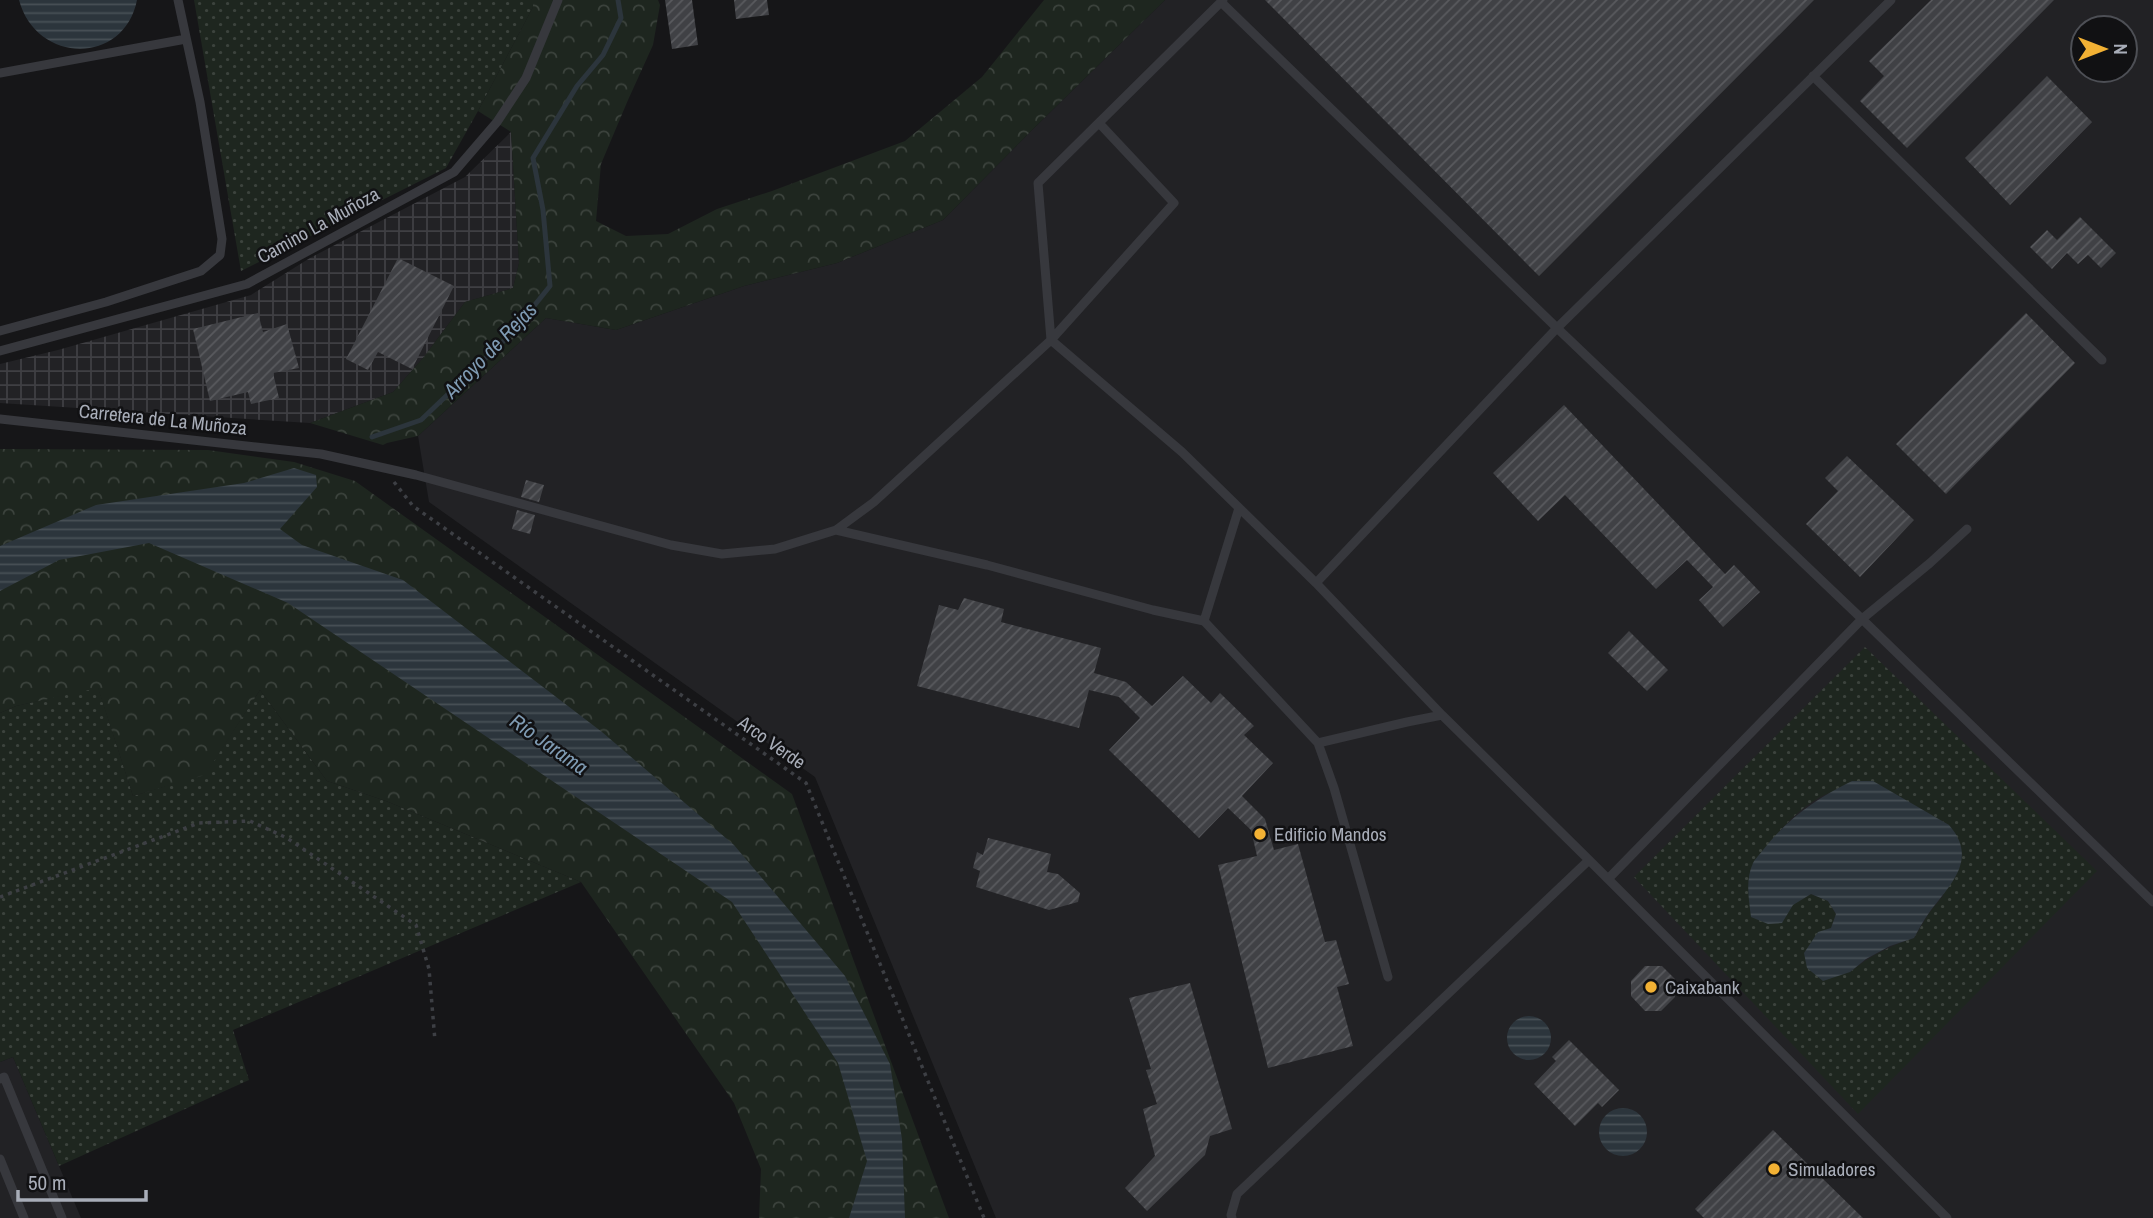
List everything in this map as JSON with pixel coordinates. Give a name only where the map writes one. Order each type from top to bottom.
[{"type":"lane","points":[[0,331],[106,302],[201,271],[220,255],[222,239],[200,102],[178,0]]},
{"type":"lane","name":"Camino La Muñoza","points":[[0,351],[247,284],[454,172],[497,122],[526,78],[558,0]]},
{"type":"lane","points":[[1316,583],[1557,328],[1891,0]]},
{"type":"lane","points":[[1947,1218],[1443,715],[1316,583],[1182,452],[1051,340],[1038,183],[1222,1],[2153,902]]},
{"type":"lane","points":[[0,73],[186,39]]},
{"type":"lane","points":[[1813,76],[2102,360]]},
{"type":"lane","points":[[836,530],[874,502],[1051,340],[1174,203],[1099,123]]},
{"type":"lane","name":"Carretera de La Muñoza","points":[[0,419],[321,454],[382,467],[671,545],[722,554],[775,549],[836,530]]},
{"type":"lane","points":[[1204,621],[1239,508]]},
{"type":"lane","points":[[1608,879],[1862,619],[1967,529]]},
{"type":"lane","points":[[836,530],[974,561],[1153,610],[1204,621],[1318,743],[1334,788],[1388,977]]},
{"type":"lane","points":[[1318,743],[1443,715]]},
{"type":"lane","points":[[1232,1218],[1237,1194],[1589,860]]},
{"type":"lane","points":[[0,1079],[4,1077],[62,1218]]},
{"type":"lane","points":[[0,1159],[24,1218]]},
{"type":"path","name":"Arco Verde","points":[[382,467],[413,506],[806,783],[984,1218]]},
{"type":"path","points":[[0,897],[199,823],[250,821],[287,838],[416,925],[429,969],[435,1041]]},
{"type":"shaded area","points":[[1165,0],[2153,0],[2153,1218],[996,1218],[815,777],[429,502],[418,436],[546,318],[616,330],[744,286],[837,263],[943,220]]},
{"type":"shaded area","points":[[511,132],[519,263],[513,288],[465,302],[423,358],[393,392],[310,423],[0,403],[0,364],[251,295],[310,258],[465,177]]},
{"type":"shaded area","points":[[13,1057],[81,1218],[0,1218],[0,1062]]},
{"type":"green space","points":[[194,0],[533,0],[533,7],[446,168],[241,271]]},
{"type":"green space","points":[[533,0],[658,0],[660,5],[653,45],[601,164],[596,221],[626,236],[668,234],[717,209],[905,141],[982,77],[1044,0],[1165,0],[943,220],[837,263],[744,286],[616,330],[546,318],[418,436],[383,445],[310,423],[393,392],[423,358],[465,302],[513,288],[519,263],[511,132],[478,111],[533,7]]},
{"type":"green space","points":[[0,449],[208,450],[294,462],[355,481],[792,794],[949,1218],[759,1218],[761,1169],[734,1103],[581,882],[386,801],[327,781],[260,690],[205,775],[133,796],[98,688],[16,706],[0,713]]},
{"type":"green space","points":[[1865,647],[2097,871],[1858,1114],[1634,877]],"holes":[[[1873,782],[1949,825],[1943,896],[1914,938],[1881,952],[1850,972],[1831,928],[1836,914],[1828,901],[1811,894],[1793,904],[1753,864],[1783,827],[1810,803],[1832,792]]]},
{"type":"green space","points":[[98,687],[133,796],[205,774],[260,690],[327,781],[386,801],[581,882],[233,1030],[249,1080],[59,1166],[13,1057],[0,1062],[0,713],[16,706]]},
{"type":"water","points":[[19,0],[137,0],[129,22],[115,37],[98,46],[80,49],[60,46],[43,36],[28,21]]},
{"type":"water","name":"Río Jarama","points":[[294,468],[316,475],[317,487],[280,529],[302,545],[403,580],[602,732],[734,845],[845,976],[890,1064],[902,1139],[905,1218],[849,1218],[867,1161],[838,1063],[732,902],[288,603],[149,543],[59,560],[0,591],[0,546],[96,505],[244,483]]},
{"type":"water","points":[[1852,781],[1873,781],[1949,825],[1957,837],[1962,859],[1954,880],[1928,913],[1914,938],[1890,946],[1866,959],[1850,972],[1823,981],[1807,968],[1804,953],[1818,932],[1831,928],[1836,914],[1828,901],[1811,894],[1793,905],[1782,923],[1768,924],[1751,917],[1749,876],[1755,860],[1792,819]]},
{"type":"water","points":[[1529,1016],[1545,1022],[1551,1038],[1545,1054],[1529,1060],[1513,1054],[1507,1038],[1513,1022]]},
{"type":"water","points":[[1623,1108],[1632,1109],[1640,1115],[1646,1123],[1646,1141],[1640,1149],[1632,1155],[1623,1156],[1614,1155],[1606,1149],[1600,1141],[1599,1132],[1600,1123],[1606,1115],[1614,1109]]},
{"type":"building","points":[[665,0],[692,0],[698,45],[672,49]]},
{"type":"building","points":[[734,0],[767,0],[769,15],[736,19]]},
{"type":"building","points":[[1265,0],[1814,0],[1539,276]]},
{"type":"building","points":[[1931,0],[2054,0],[1907,148],[1860,101],[1884,76],[1869,61]]},
{"type":"building","points":[[2047,76],[2092,122],[2010,205],[1965,158]]},
{"type":"building","points":[[2080,217],[2116,253],[2101,268],[2088,255],[2078,264],[2067,253],[2052,269],[2030,247],[2047,230],[2057,240]]},
{"type":"building","points":[[398,258],[454,286],[412,369],[378,352],[368,370],[346,359]]},
{"type":"building","points":[[258,313],[263,332],[287,324],[299,368],[273,373],[279,398],[251,404],[248,392],[210,401],[193,329]]},
{"type":"building","points":[[2026,313],[2075,363],[1946,494],[1896,444]]},
{"type":"building","points":[[1564,405],[1725,574],[1734,565],[1760,592],[1723,627],[1699,600],[1713,587],[1687,560],[1656,589],[1565,495],[1538,521],[1493,473]]},
{"type":"building","points":[[1847,456],[1914,520],[1860,577],[1806,524],[1838,491],[1825,478]]},
{"type":"building","points":[[526,480],[544,485],[539,502],[521,497]]},
{"type":"building","points":[[517,510],[535,515],[530,534],[512,529]]},
{"type":"building","name":"Edificio Mandos","points":[[964,598],[1004,609],[1001,622],[1101,648],[1094,673],[1126,682],[1152,706],[1183,676],[1211,703],[1220,693],[1254,726],[1244,735],[1273,763],[1242,796],[1265,819],[1274,850],[1298,844],[1325,942],[1336,940],[1349,984],[1337,987],[1353,1046],[1268,1068],[1218,865],[1257,856],[1251,830],[1228,808],[1199,838],[1109,750],[1140,718],[1119,697],[1089,690],[1079,728],[917,686],[939,605],[958,610]]},
{"type":"building","points":[[1629,631],[1668,670],[1647,691],[1608,653]]},
{"type":"building","points":[[988,838],[1051,854],[1047,872],[1058,874],[1080,893],[1078,902],[1049,910],[976,887],[980,871],[973,868],[977,852],[983,855]]},
{"type":"building","points":[[1645,966],[1662,966],[1675,979],[1675,997],[1661,1011],[1645,1011],[1631,996],[1631,981]]},
{"type":"building","points":[[1190,983],[1232,1129],[1210,1136],[1205,1155],[1147,1211],[1125,1188],[1155,1156],[1143,1109],[1157,1104],[1146,1070],[1151,1069],[1129,998]]},
{"type":"building","points":[[1569,1040],[1619,1090],[1602,1107],[1598,1103],[1575,1126],[1534,1084],[1556,1061],[1552,1057]]},
{"type":"building","name":"Simuladores","points":[[1773,1130],[1863,1218],[1704,1218],[1695,1209]]},
{"type":"waterway","name":"Arroyo de Rejas","points":[[372,437],[421,420],[513,332],[550,286],[543,210],[533,158],[577,86],[603,55],[621,18],[618,0]]},
{"type":"place","name":"Edificio Mandos","points":[[1260,834]]},
{"type":"place","name":"Caixabank","points":[[1651,987]]},
{"type":"place","name":"Simuladores","points":[[1774,1169]]}]
